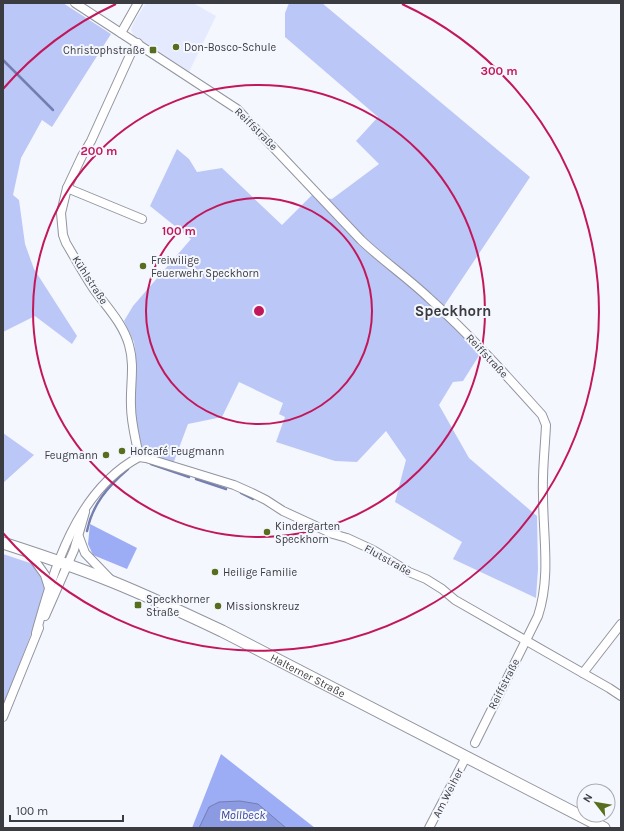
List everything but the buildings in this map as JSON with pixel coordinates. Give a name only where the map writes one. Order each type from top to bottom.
[{"type":"main road","name":"Halterner Straße","points":[[3,543],[112,581],[167,605],[222,632],[464,762],[604,828]]},
{"type":"street","name":"Reiffstraße","points":[[75,3],[237,109],[361,240],[429,297],[542,415],[546,425],[543,495],[546,578],[543,600],[538,616],[475,743]]},
{"type":"street","points":[[121,33],[138,3]]},
{"type":"street","name":"Kühlstraße","points":[[138,43],[131,53],[95,134],[82,156],[67,188],[61,212],[63,235],[66,243],[92,286],[119,323],[129,343],[133,377],[131,408],[138,457]]},
{"type":"street","points":[[67,188],[142,219]]},
{"type":"street","points":[[3,717],[63,563],[79,517],[103,485],[121,468],[138,457]]},
{"type":"street","name":"Flutstraße","points":[[138,457],[146,458],[242,488],[266,500],[283,511],[332,534],[347,538],[373,550],[410,572],[426,579],[442,589],[455,600],[621,696]]},
{"type":"street","points":[[36,633],[49,588],[79,537],[86,507]]},
{"type":"street","points":[[79,537],[85,553],[112,581]]},
{"type":"street","points":[[28,551],[45,575],[49,588]]},
{"type":"street","points":[[583,673],[621,624]]},
{"type":"street","name":"Am Weiher","points":[[429,828],[464,762]]},
{"type":"shaded area","points":[[3,3],[63,3],[111,34],[52,127],[42,120],[21,158],[13,195],[19,200],[25,244],[34,269],[77,336],[72,344],[35,316],[3,332]]},
{"type":"shaded area","name":"Don-Bosco-Schule","points":[[146,3],[193,3],[216,16],[189,72],[134,36],[131,30],[134,22]]},
{"type":"shaded area","points":[[289,3],[322,3],[530,177],[440,312],[480,354],[463,381],[453,382],[439,405],[469,458],[537,516],[538,569],[536,598],[453,559],[462,542],[395,502],[406,460],[386,431],[357,462],[335,461],[276,442],[285,417],[279,414],[283,403],[239,382],[222,417],[188,424],[173,464],[144,454],[141,450],[133,403],[136,379],[136,356],[134,342],[124,321],[133,306],[191,239],[150,206],[177,149],[189,159],[197,172],[222,168],[282,225],[312,195],[332,199],[379,164],[356,141],[378,117],[285,37],[285,13]]},
{"type":"shaded area","points":[[3,433],[34,455],[3,483]]},
{"type":"shaded area","points":[[90,524],[137,548],[127,569],[93,555],[88,544]]},
{"type":"shaded area","points":[[3,554],[30,563],[34,566],[43,578],[45,591],[36,621],[3,707]]},
{"type":"shaded area","points":[[221,754],[315,828],[192,828]]},
{"type":"water","name":"Mollbeck","points":[[240,801],[258,804],[286,828],[199,828],[209,807],[219,802]]},
{"type":"waterway","points":[[3,60],[53,110]]},
{"type":"waterway","points":[[151,464],[189,477]]},
{"type":"waterway","points":[[87,531],[89,522],[97,504],[114,482],[128,469]]},
{"type":"waterway","points":[[196,479],[226,489]]},
{"type":"waterway","points":[[241,493],[253,499]]},
{"type":"place","name":"Don-Bosco-Schule","points":[[176,47]]},
{"type":"place","name":"Christophstraße","points":[[153,50]]},
{"type":"place","name":"Freiwilige Feuerwehr Speckhorn","points":[[143,266]]},
{"type":"place","name":"Hofcafé Feugmann","points":[[122,451]]},
{"type":"place","name":"Feugmann","points":[[106,455]]},
{"type":"place","name":"Kindergarten Speckhorn","points":[[267,532]]},
{"type":"place","name":"Heilige Familie","points":[[215,572]]},
{"type":"place","name":"Speckhorner Straße","points":[[138,605]]},
{"type":"place","name":"Missionskreuz","points":[[218,606]]},
{"type":"district","name":"Speckhorn","points":[[453,311]]}]
